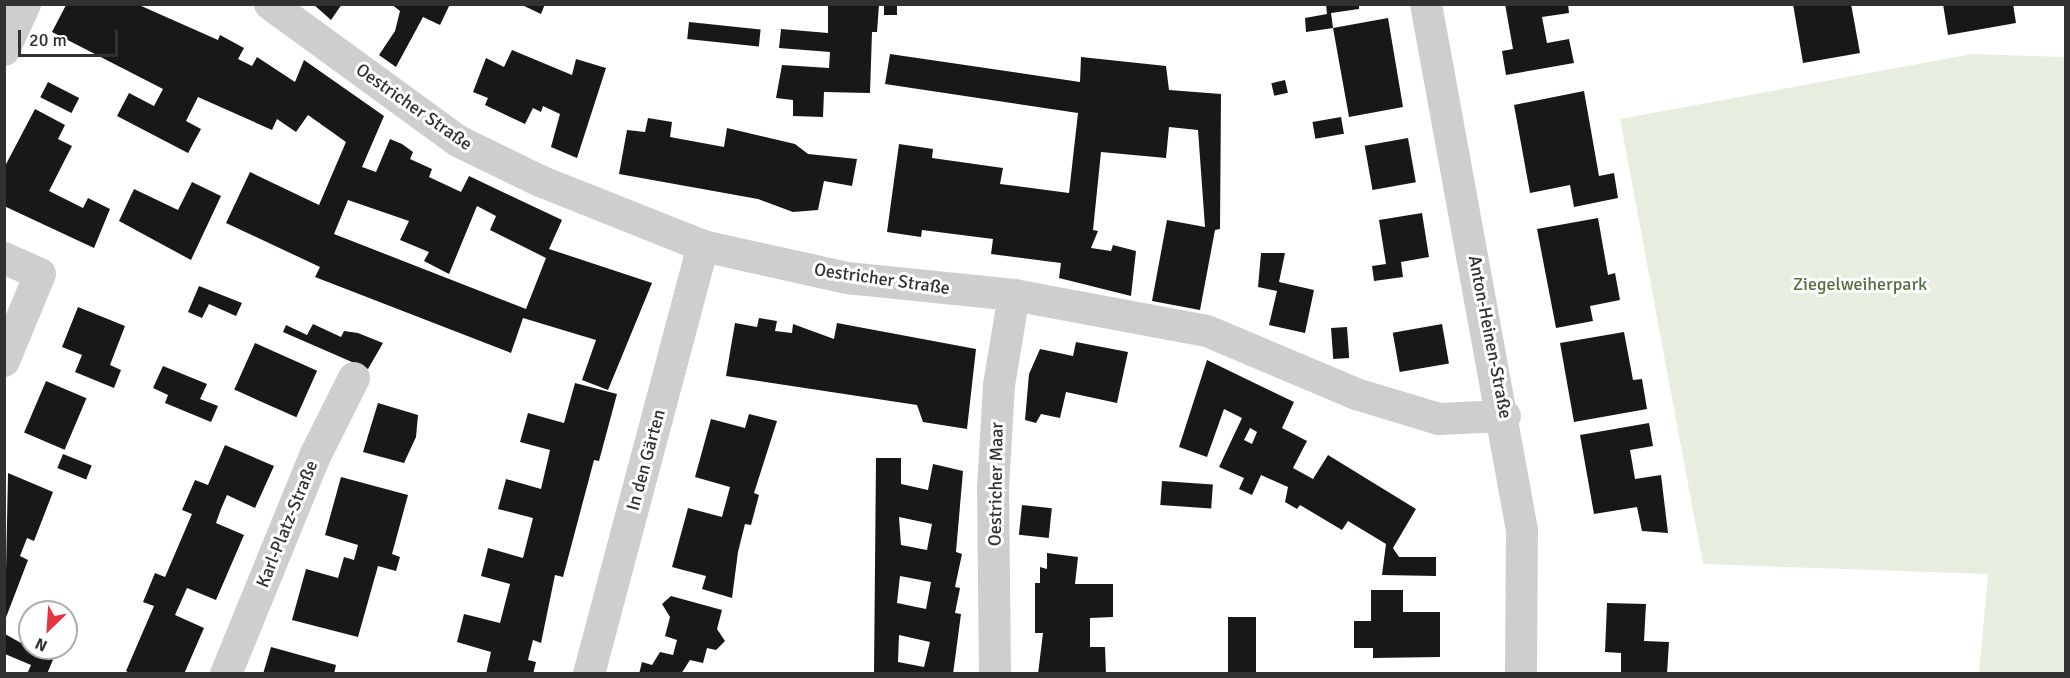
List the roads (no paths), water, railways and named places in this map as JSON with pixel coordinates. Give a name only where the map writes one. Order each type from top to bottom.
[{"type":"street","points":[[4,50],[26,4]]},
{"type":"street","name":"Oestricher Straße","points":[[270,4],[458,141],[540,182],[703,246],[847,278],[1014,295],[1207,331],[1356,394],[1438,419],[1505,416]]},
{"type":"street","name":"Anton-Heinen-Straße","points":[[1426,4],[1505,416],[1522,530],[1521,674]]},
{"type":"street","name":"In den Gärten","points":[[589,674],[703,246]]},
{"type":"street","points":[[4,258],[40,274],[4,361]]},
{"type":"street","name":"Oestricher Maar","points":[[995,674],[993,489],[999,386],[1014,295]]},
{"type":"street","name":"Karl-Platz-Straße","points":[[226,674],[316,454],[354,378]]},
{"type":"park label","name":"Ziegelweiherpark","points":[[1860,284]]}]
